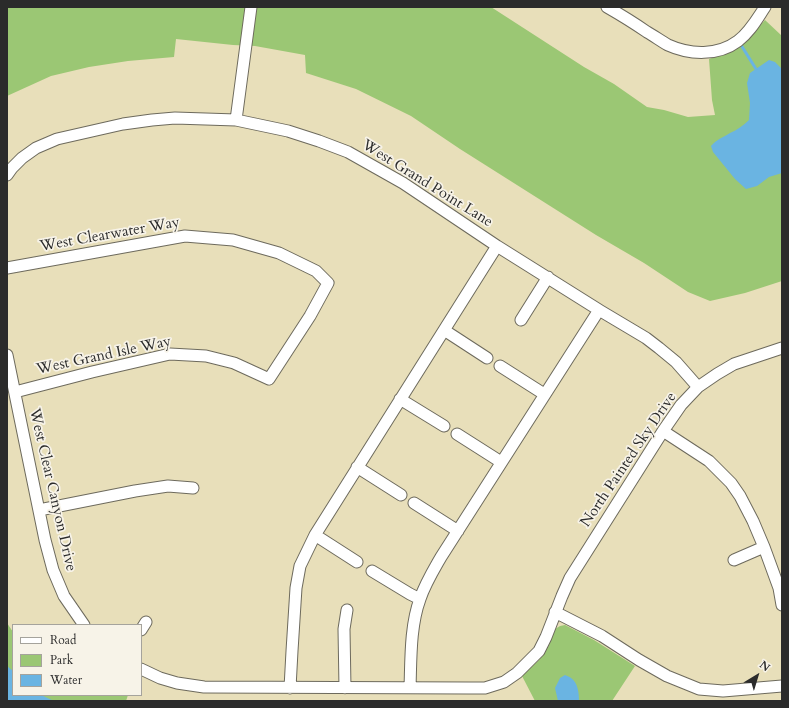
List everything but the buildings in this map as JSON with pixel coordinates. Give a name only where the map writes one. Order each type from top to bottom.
[{"type":"street","points":[[7,175],[22,158],[36,148],[57,139],[122,124],[152,120],[175,118],[236,120],[251,7]]},
{"type":"street","points":[[608,7],[668,45],[684,50],[706,53],[728,47],[738,41],[752,26],[765,7]]},
{"type":"street","name":"West Grand Point Lane","points":[[236,120],[288,130],[319,141],[348,152],[403,183],[497,246],[646,338],[676,362],[698,387]]},
{"type":"street","name":"West Clearwater Way","points":[[7,268],[185,236],[233,240],[279,253],[316,272],[328,283],[310,316],[269,379]]},
{"type":"street","points":[[290,688],[296,588],[300,566],[315,535],[497,246]]},
{"type":"street","points":[[521,320],[548,278]]},
{"type":"street","points":[[410,688],[411,649],[416,614],[426,584],[441,557],[599,310]]},
{"type":"street","points":[[444,330],[487,358]]},
{"type":"street","name":"North Painted Sky Drive","points":[[555,612],[570,578],[663,431],[682,404],[698,387],[734,364],[782,348]]},
{"type":"street","name":"West Grand Isle Way","points":[[15,392],[170,354],[206,356],[234,363],[269,379]]},
{"type":"street","name":"West Clear Canyon Drive","points":[[7,355],[52,570],[64,596],[83,624]]},
{"type":"street","points":[[500,366],[544,394]]},
{"type":"street","points":[[400,398],[444,426]]},
{"type":"street","points":[[663,431],[709,461],[731,483],[740,496],[764,547],[779,588],[782,605]]},
{"type":"street","points":[[457,434],[501,462]]},
{"type":"street","points":[[357,467],[402,495]]},
{"type":"street","points":[[39,510],[168,486],[193,488]]},
{"type":"street","points":[[414,503],[458,532]]},
{"type":"street","points":[[315,535],[357,562]]},
{"type":"street","points":[[734,560],[764,547]]},
{"type":"street","points":[[372,571],[420,599]]},
{"type":"street","points":[[345,688],[344,629],[347,610]]},
{"type":"street","points":[[142,669],[160,678],[178,683],[204,687],[485,688],[504,682],[517,673],[539,651],[555,612],[602,636],[667,676],[699,689],[723,691],[782,686]]},
{"type":"green space","points":[[7,7],[491,7],[584,67],[614,84],[647,107],[688,117],[715,115],[712,100],[709,59],[734,50],[742,45],[765,20],[782,36],[782,281],[745,293],[710,301],[688,292],[460,149],[411,116],[356,89],[306,73],[305,55],[255,46],[176,39],[174,57],[128,61],[89,67],[51,76],[7,96]]},
{"type":"green space","points":[[7,623],[12,630],[12,696],[128,696],[126,701],[7,701]]},
{"type":"green space","points":[[565,625],[594,640],[635,666],[612,701],[535,701],[522,676],[539,660],[549,645],[555,629]]},
{"type":"water","points":[[769,60],[775,62],[782,69],[782,173],[769,177],[757,186],[746,189],[735,179],[713,152],[711,146],[718,140],[743,126],[749,120],[750,103],[747,83],[750,73]]},
{"type":"water","points":[[7,666],[12,670],[12,696],[43,696],[54,701],[7,701]]},
{"type":"water","points":[[565,675],[571,678],[577,685],[579,701],[558,701],[555,688],[560,678]]},
{"type":"waterway","points":[[741,45],[756,69]]}]
